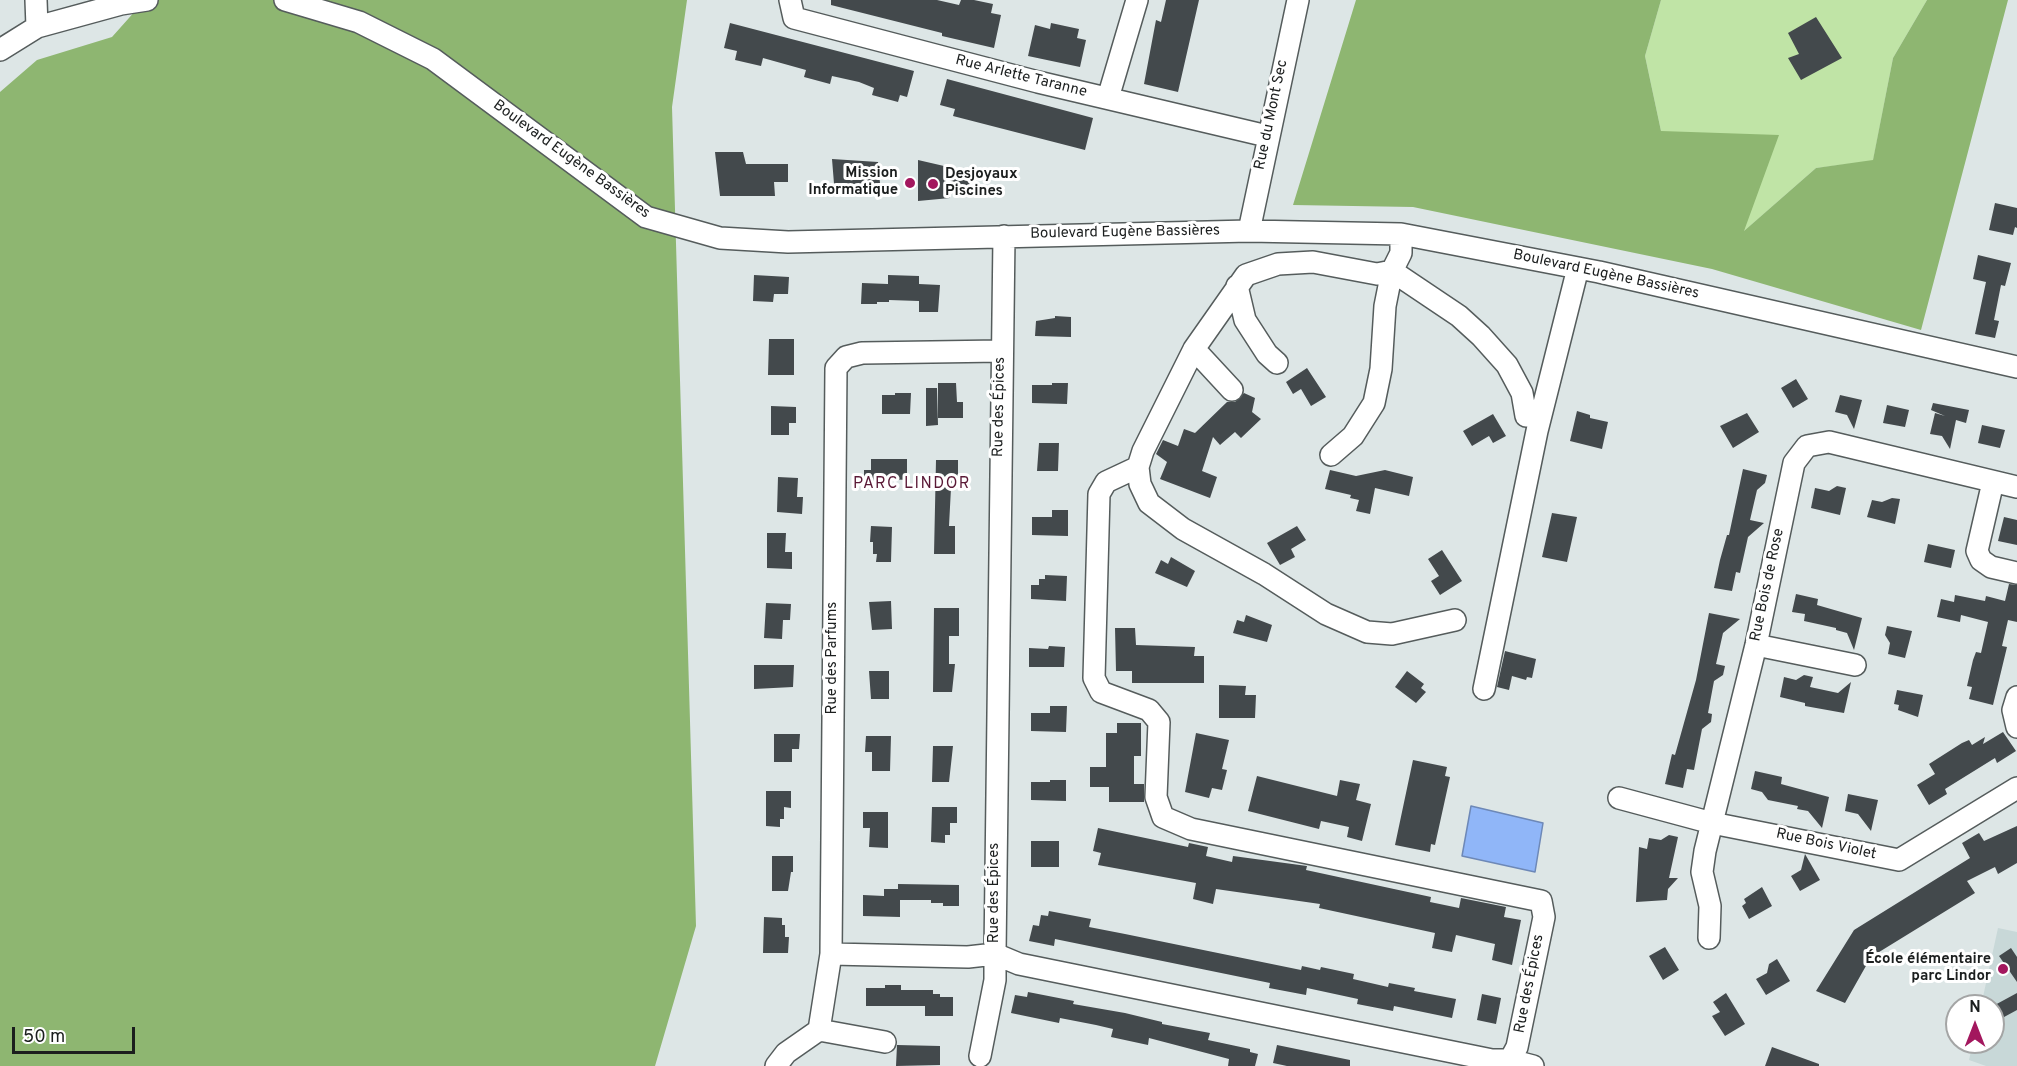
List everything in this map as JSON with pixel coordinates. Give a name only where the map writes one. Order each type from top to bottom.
[{"type":"street","points":[[36,0],[37,27]]},
{"type":"street","points":[[0,50],[37,27],[121,4],[147,0]]},
{"type":"street","name":"Boulevard Eugène Bassières","points":[[285,0],[359,22],[433,59],[646,217],[720,238],[788,242],[1249,231],[1401,234],[1578,268],[2017,367]]},
{"type":"street","name":"Rue Arlette Taranne","points":[[790,0],[794,18],[1267,136]]},
{"type":"street","points":[[1108,98],[1137,0]]},
{"type":"street","name":"Rue du Mont Sec","points":[[1249,231],[1267,136],[1298,0]]},
{"type":"street","points":[[1331,455],[1353,436],[1374,403],[1382,369],[1385,306],[1392,271],[1401,254],[1401,234]]},
{"type":"street","name":"Rue des Épices","points":[[1004,236],[995,954],[1031,966],[1492,1060],[1510,1060],[1517,1047],[1544,917],[1540,901],[1527,896],[1191,829],[1163,817],[1156,797],[1159,722],[1149,710],[1101,692],[1094,678],[1099,494],[1106,482],[1138,467]]},
{"type":"street","points":[[1455,620],[1392,634],[1367,632],[1326,614],[1264,574],[1183,529],[1149,503],[1140,484],[1138,467],[1143,451],[1194,349],[1237,286],[1246,275],[1278,264],[1313,262],[1377,274],[1392,271],[1459,316],[1507,364],[1522,393],[1526,416]]},
{"type":"street","points":[[1484,689],[1537,431],[1578,268]]},
{"type":"street","points":[[1237,286],[1245,320],[1267,354],[1277,363]]},
{"type":"street","points":[[1194,349],[1232,390]]},
{"type":"street","name":"Rue des Parfums","points":[[819,1030],[831,954],[836,368],[846,357],[862,353],[1001,351]]},
{"type":"street","name":"Rue Bois de Rose","points":[[1709,938],[1710,906],[1702,873],[1756,645],[1794,463],[1807,446],[1829,442],[2017,487]]},
{"type":"street","points":[[1993,482],[1977,551],[1981,560],[1991,567],[2017,573]]},
{"type":"street","points":[[1756,645],[1856,665]]},
{"type":"street","points":[[2017,697],[2013,718],[2017,727]]},
{"type":"street","name":"Rue Bois Violet","points":[[1619,798],[1712,823],[1899,860],[2017,788]]},
{"type":"street","points":[[831,954],[968,957],[995,954],[995,980],[980,1056]]},
{"type":"street","points":[[776,1066],[786,1053],[819,1030],[885,1042]]},
{"type":"street","points":[[1510,1060],[1533,1066]]},
{"type":"shaded area","name":"École élémentaire parc Lindor","points":[[1998,928],[2017,932],[2017,1066],[1986,1066],[1969,1060],[1970,1054],[2005,1054],[2005,994],[1984,994]]},
{"type":"green space","points":[[145,0],[687,0],[672,107],[696,926],[655,1066],[0,1066],[0,92],[37,60],[112,37]]},
{"type":"green space","points":[[1356,0],[1661,0],[1645,56],[1661,131],[1779,135],[1744,231],[1816,168],[1873,160],[1893,58],[1927,0],[2008,0],[1921,330],[1712,269],[1413,207],[1293,205]]},
{"type":"green space","points":[[1661,0],[1927,0],[1893,58],[1873,161],[1816,168],[1743,232],[1661,131],[1645,56]]},
{"type":"water","points":[[1471,806],[1543,823],[1535,872],[1462,856]]},
{"type":"building","points":[[831,0],[937,0],[959,5],[961,0],[974,0],[993,4],[991,13],[1001,15],[994,48],[831,5]]},
{"type":"building","points":[[1166,0],[1199,0],[1178,92],[1144,84],[1156,20],[1161,22]]},
{"type":"building","points":[[1816,17],[1842,58],[1801,80],[1788,58],[1799,54],[1788,33]]},
{"type":"building","points":[[730,23],[914,71],[907,97],[900,95],[898,102],[872,95],[874,88],[859,82],[832,76],[830,84],[804,77],[806,70],[763,58],[761,66],[735,60],[737,51],[724,48]]},
{"type":"building","points":[[1051,23],[1079,29],[1077,38],[1086,40],[1080,67],[1028,56],[1035,25],[1050,29]]},
{"type":"building","points":[[947,79],[1093,118],[1085,150],[953,116],[955,109],[940,105]]},
{"type":"building","points":[[715,152],[743,152],[746,164],[788,164],[788,182],[774,182],[775,196],[720,196]]},
{"type":"building","points":[[832,159],[878,162],[881,194],[835,196]]},
{"type":"building","points":[[918,160],[970,172],[970,192],[958,191],[958,194],[950,194],[950,198],[918,201]]},
{"type":"building","points":[[1995,203],[2017,208],[2017,228],[2015,227],[2013,235],[1989,230]]},
{"type":"building","points":[[1978,255],[2011,263],[2005,286],[2001,285],[1994,320],[1999,321],[1995,338],[1975,334],[1986,282],[1973,279]]},
{"type":"building","points":[[754,275],[789,277],[788,294],[774,294],[773,302],[753,301]]},
{"type":"building","points":[[888,275],[919,276],[919,284],[940,285],[938,312],[919,312],[919,301],[889,300],[889,302],[877,302],[877,304],[861,304],[862,283],[888,284]]},
{"type":"building","points":[[1055,316],[1071,317],[1071,337],[1035,336],[1036,321],[1055,318]]},
{"type":"building","points":[[769,339],[794,339],[794,375],[768,375]]},
{"type":"building","points":[[1307,368],[1326,397],[1311,406],[1301,389],[1293,394],[1286,382]]},
{"type":"building","points":[[1796,379],[1808,399],[1793,408],[1781,388]]},
{"type":"building","points":[[938,383],[956,383],[957,402],[963,402],[963,418],[938,418]]},
{"type":"building","points":[[1052,383],[1068,383],[1067,404],[1032,403],[1032,385],[1052,385]]},
{"type":"building","points":[[926,388],[937,388],[938,425],[926,426]]},
{"type":"building","points":[[895,393],[911,393],[910,414],[882,414],[882,395],[895,395]]},
{"type":"building","points":[[1244,393],[1255,398],[1252,412],[1261,419],[1241,438],[1235,432],[1220,445],[1213,437],[1202,471],[1217,477],[1210,498],[1160,479],[1167,462],[1156,454],[1163,440],[1178,446],[1184,429],[1195,433],[1227,402],[1235,402]]},
{"type":"building","points":[[1840,395],[1862,400],[1854,429],[1847,415],[1835,412]]},
{"type":"building","points":[[1933,403],[1969,410],[1966,423],[1956,420],[1950,449],[1942,436],[1930,434],[1935,413],[1945,416],[1931,410]]},
{"type":"building","points":[[1887,405],[1909,410],[1905,427],[1883,423]]},
{"type":"building","points":[[771,406],[796,407],[796,423],[789,423],[789,435],[771,435]]},
{"type":"building","points":[[1577,411],[1590,415],[1590,418],[1608,422],[1602,449],[1570,441]]},
{"type":"building","points":[[1747,413],[1759,432],[1733,448],[1720,426]]},
{"type":"building","points":[[1493,414],[1506,436],[1493,443],[1489,436],[1472,446],[1463,431]]},
{"type":"building","points":[[1982,425],[2005,430],[2000,448],[1978,443]]},
{"type":"building","points":[[1039,443],[1059,443],[1058,471],[1037,471]]},
{"type":"building","points":[[871,459],[907,459],[907,480],[887,479],[887,484],[864,484],[864,470],[871,470]]},
{"type":"building","points":[[936,460],[958,460],[955,488],[951,488],[949,526],[955,526],[955,554],[934,554]]},
{"type":"building","points":[[1743,469],[1767,475],[1765,483],[1757,490],[1750,520],[1764,523],[1748,537],[1740,573],[1736,572],[1732,591],[1714,588],[1727,535],[1729,535]]},
{"type":"building","points":[[1330,470],[1356,476],[1385,470],[1413,477],[1409,496],[1375,488],[1370,514],[1356,511],[1359,500],[1350,498],[1351,495],[1325,489]]},
{"type":"building","points":[[778,477],[798,478],[797,497],[803,497],[802,514],[777,512]]},
{"type":"building","points":[[1837,486],[1846,488],[1840,515],[1811,508],[1815,488],[1829,491]]},
{"type":"building","points":[[1892,498],[1900,499],[1895,524],[1867,517],[1872,500],[1882,502]]},
{"type":"building","points":[[1052,510],[1068,510],[1068,536],[1032,535],[1032,517],[1052,517]]},
{"type":"building","points":[[1552,513],[1577,517],[1567,562],[1542,557]]},
{"type":"building","points":[[2004,517],[2017,520],[2017,545],[1998,541]]},
{"type":"building","points":[[871,526],[892,527],[891,562],[876,562],[877,554],[873,554],[873,542],[870,542]]},
{"type":"building","points":[[1297,526],[1306,540],[1291,549],[1295,557],[1280,565],[1267,543]]},
{"type":"building","points":[[767,533],[786,533],[785,552],[792,552],[792,569],[767,568]]},
{"type":"building","points":[[1928,544],[1955,550],[1951,568],[1924,562]]},
{"type":"building","points":[[1442,550],[1462,581],[1440,595],[1431,581],[1439,576],[1428,559]]},
{"type":"building","points":[[1171,557],[1195,571],[1187,587],[1155,573],[1161,560],[1168,564]]},
{"type":"building","points":[[1045,575],[1067,576],[1066,601],[1031,599],[1031,585],[1039,585],[1039,579],[1045,579]]},
{"type":"building","points":[[2009,584],[2017,585],[2017,622],[2008,620],[2002,646],[2007,647],[1993,705],[1969,699],[1972,687],[1967,686],[1976,652],[1981,653],[1988,622],[1961,615],[1960,622],[1937,617],[1941,599],[1954,602],[1955,595],[1985,601],[1986,596],[2005,601]]},
{"type":"building","points":[[1796,594],[1818,599],[1817,605],[1862,618],[1854,650],[1847,633],[1836,630],[1836,628],[1804,621],[1805,614],[1792,612]]},
{"type":"building","points":[[891,601],[892,629],[872,630],[869,602]]},
{"type":"building","points":[[766,603],[791,604],[790,620],[783,620],[782,639],[764,638]]},
{"type":"building","points":[[934,608],[959,608],[959,636],[949,636],[949,664],[955,664],[952,692],[933,692]]},
{"type":"building","points":[[1709,613],[1740,619],[1723,633],[1716,664],[1725,666],[1723,675],[1714,681],[1708,713],[1712,714],[1711,722],[1702,729],[1694,770],[1687,769],[1683,788],[1665,784],[1672,754],[1675,755],[1696,680]]},
{"type":"building","points":[[1246,615],[1272,625],[1267,642],[1233,633],[1237,620],[1244,622]]},
{"type":"building","points":[[1887,626],[1912,631],[1905,658],[1888,654],[1890,643],[1885,635]]},
{"type":"building","points":[[1115,628],[1135,628],[1136,645],[1195,647],[1194,656],[1204,656],[1204,683],[1132,683],[1132,671],[1116,671]]},
{"type":"building","points":[[1049,646],[1065,647],[1064,667],[1029,667],[1029,648],[1048,649]]},
{"type":"building","points":[[1505,651],[1536,659],[1532,678],[1527,677],[1526,680],[1512,676],[1509,690],[1497,687]]},
{"type":"building","points":[[754,665],[794,665],[793,687],[754,689]]},
{"type":"building","points":[[869,671],[889,671],[889,699],[871,699]]},
{"type":"building","points":[[1407,671],[1424,684],[1421,688],[1426,692],[1416,703],[1395,687]]},
{"type":"building","points":[[1804,675],[1813,677],[1810,687],[1838,693],[1851,682],[1844,713],[1805,706],[1805,703],[1780,697],[1784,677],[1796,680]]},
{"type":"building","points":[[1219,685],[1246,686],[1245,695],[1256,695],[1255,718],[1219,718]]},
{"type":"building","points":[[1897,690],[1923,695],[1918,717],[1898,710],[1899,705],[1894,704]]},
{"type":"building","points":[[1050,706],[1067,706],[1066,732],[1031,731],[1031,713],[1050,713]]},
{"type":"building","points":[[1117,723],[1141,723],[1141,756],[1134,756],[1134,784],[1144,784],[1144,802],[1109,802],[1109,787],[1090,787],[1090,767],[1106,767],[1106,733],[1117,733]]},
{"type":"building","points":[[2003,732],[2016,751],[1997,763],[1995,758],[1945,789],[1947,794],[1929,805],[1917,785],[1935,774],[1929,764],[1962,743],[1969,740],[1972,745],[1985,737],[1983,744]]},
{"type":"building","points":[[1196,733],[1229,740],[1222,769],[1227,770],[1222,790],[1212,788],[1209,798],[1185,792]]},
{"type":"building","points":[[774,734],[800,734],[799,749],[792,749],[792,762],[774,762]]},
{"type":"building","points":[[866,736],[891,736],[890,771],[872,771],[872,752],[865,752]]},
{"type":"building","points":[[933,746],[953,746],[949,782],[932,782]]},
{"type":"building","points":[[1413,760],[1447,767],[1445,776],[1450,777],[1435,845],[1431,844],[1430,852],[1395,845]]},
{"type":"building","points":[[1755,771],[1782,777],[1781,784],[1829,797],[1822,828],[1808,811],[1797,809],[1798,806],[1768,800],[1762,792],[1751,789]]},
{"type":"building","points":[[1257,776],[1337,796],[1340,780],[1360,784],[1356,800],[1371,804],[1362,841],[1347,837],[1349,827],[1321,821],[1319,829],[1248,811]]},
{"type":"building","points":[[1050,780],[1066,780],[1066,801],[1031,800],[1031,782],[1050,782]]},
{"type":"building","points":[[766,791],[791,791],[791,808],[784,807],[784,819],[780,819],[780,827],[766,826]]},
{"type":"building","points":[[1848,794],[1878,800],[1871,831],[1858,814],[1845,811]]},
{"type":"building","points":[[932,807],[957,807],[957,823],[950,823],[950,835],[945,835],[945,843],[931,842]]},
{"type":"building","points":[[863,812],[888,812],[888,848],[869,847],[870,828],[863,828]]},
{"type":"building","points":[[2017,826],[2017,863],[1998,874],[1995,867],[1967,881],[1975,893],[1871,957],[1845,1003],[1816,991],[1854,930],[1970,858],[1962,843],[1979,833],[1984,841]]},
{"type":"building","points":[[1098,828],[1188,847],[1189,843],[1208,847],[1206,856],[1232,862],[1233,856],[1307,866],[1306,870],[1431,897],[1430,902],[1459,908],[1461,898],[1506,907],[1504,917],[1521,920],[1512,965],[1492,960],[1495,944],[1456,935],[1452,952],[1432,948],[1435,933],[1319,908],[1320,904],[1216,889],[1213,904],[1193,899],[1196,883],[1098,865],[1101,853],[1093,851]]},
{"type":"building","points":[[1669,835],[1678,837],[1669,878],[1678,878],[1668,889],[1667,900],[1636,902],[1639,847],[1647,849],[1649,838],[1661,840]]},
{"type":"building","points":[[1031,841],[1059,841],[1059,867],[1031,867]]},
{"type":"building","points":[[1805,854],[1820,880],[1800,891],[1791,876],[1801,870]]},
{"type":"building","points":[[772,856],[793,856],[793,872],[791,872],[788,891],[772,891]]},
{"type":"building","points":[[898,884],[959,885],[959,906],[943,906],[943,903],[931,903],[931,900],[900,900],[900,917],[863,916],[863,895],[884,896],[884,889],[898,889]]},
{"type":"building","points":[[1762,887],[1772,906],[1749,919],[1742,906],[1746,903],[1744,899]]},
{"type":"building","points":[[1049,911],[1091,919],[1089,927],[1301,970],[1302,966],[1320,970],[1321,967],[1354,974],[1353,979],[1388,987],[1389,983],[1415,988],[1414,991],[1456,999],[1452,1018],[1394,1006],[1393,1011],[1357,1004],[1358,999],[1307,988],[1306,995],[1269,988],[1270,983],[1055,939],[1054,946],[1029,941],[1033,925],[1039,926],[1041,915],[1048,916]]},
{"type":"building","points":[[764,917],[782,918],[782,925],[785,925],[785,937],[789,937],[788,953],[763,953]]},
{"type":"building","points":[[1665,947],[1679,970],[1663,980],[1649,956]]},
{"type":"building","points":[[2011,948],[2017,957],[2017,982],[1999,956]]},
{"type":"building","points":[[1777,959],[1790,981],[1766,995],[1756,979],[1767,973],[1769,964]]},
{"type":"building","points":[[885,985],[901,985],[901,990],[933,990],[933,994],[940,994],[940,997],[953,997],[953,1016],[925,1016],[925,1006],[866,1006],[866,988],[885,988]]},
{"type":"building","points":[[1028,992],[1074,1001],[1073,1004],[1125,1013],[1162,1022],[1162,1024],[1210,1033],[1208,1040],[1250,1049],[1250,1052],[1258,1054],[1255,1066],[1228,1066],[1229,1059],[1149,1038],[1148,1045],[1111,1037],[1113,1029],[1096,1025],[1060,1018],[1059,1023],[1011,1013],[1015,995],[1027,997]]},
{"type":"building","points":[[1726,993],[1745,1024],[1725,1036],[1712,1016],[1720,1012],[1713,1002]]},
{"type":"building","points":[[2017,993],[2017,1010],[2005,1016],[2005,1000]]},
{"type":"building","points":[[1482,994],[1501,998],[1496,1024],[1477,1020]]},
{"type":"building","points":[[897,1045],[940,1046],[940,1065],[896,1066]]},
{"type":"building","points":[[1277,1045],[1350,1060],[1350,1066],[1287,1066],[1273,1063]]},
{"type":"building","points":[[1772,1047],[1819,1064],[1819,1066],[1765,1066]]},
{"type":"place","name":"Mission Informatique","points":[[910,183]]},
{"type":"place","name":"Desjoyaux Piscines","points":[[933,184]]},
{"type":"place","name":"École élémentaire parc Lindor","points":[[2003,969]]},
{"type":"district","name":"PARC LINDOR","points":[[912,485]]}]
